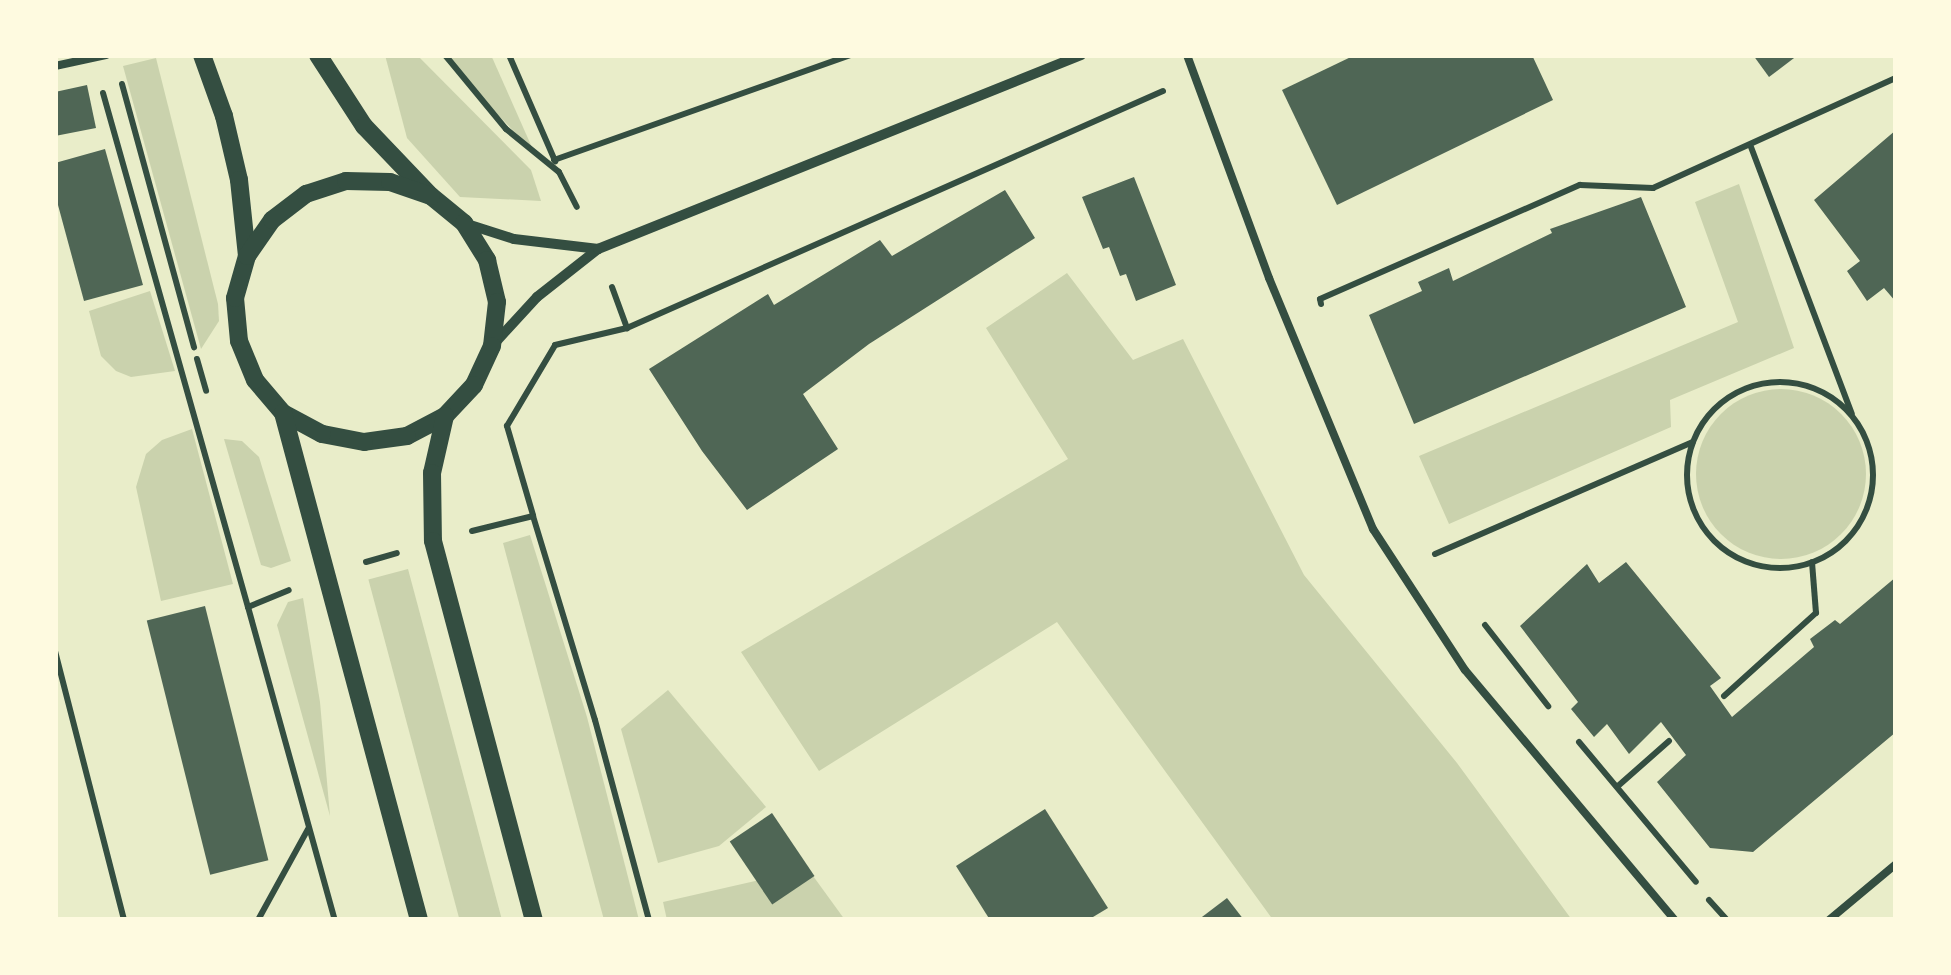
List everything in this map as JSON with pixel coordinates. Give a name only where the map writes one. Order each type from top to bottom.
[{"type":"street","points":[[202,55],[224,116],[239,180],[248,256]]},
{"type":"street","points":[[318,55],[364,126],[430,196],[464,223],[487,260],[496,302],[492,346]]},
{"type":"street","points":[[430,196],[390,182],[346,181],[306,194],[272,220],[248,256],[236,298],[239,341],[255,380],[284,413],[322,434],[364,442],[407,436],[445,416],[474,385],[492,346],[537,297],[598,249],[1081,55]]},
{"type":"street","points":[[464,223],[514,239],[598,249]]},
{"type":"street","points":[[284,413],[419,920]]},
{"type":"street","points":[[445,416],[432,473],[433,541],[534,920]]},
{"type":"lane","points":[[55,66],[106,55]]},
{"type":"lane","points":[[1187,55],[1269,278],[1373,530],[1464,670],[1675,920]]},
{"type":"lane","points":[[1829,920],[1896,864]]},
{"type":"path","points":[[445,55],[506,130]]},
{"type":"path","points":[[509,55],[559,172]]},
{"type":"path","points":[[554,160],[850,55]]},
{"type":"path","points":[[93,58],[335,920]]},
{"type":"path","points":[[119,71],[206,391]]},
{"type":"path","points":[[1326,316],[1320,299],[1580,185],[1654,188],[1752,147],[1896,78]]},
{"type":"path","points":[[648,920],[595,720],[507,426],[555,344],[627,328],[1154,95]]},
{"type":"path","points":[[1752,147],[1873,464],[1873,492],[1863,518],[1847,540],[1812,562],[1772,569],[1746,562],[1722,548],[1703,528],[1690,503],[1686,478],[1694,442],[1715,408],[1760,384],[1785,381],[1811,387],[1852,415]]},
{"type":"path","points":[[1434,554],[1694,442]]},
{"type":"path","points":[[248,607],[327,574],[433,541],[533,516]]},
{"type":"path","points":[[1425,538],[1444,568]]},
{"type":"path","points":[[1724,696],[1816,613],[1812,562]]},
{"type":"path","points":[[1474,611],[1552,710]]},
{"type":"path","points":[[55,651],[124,920]]},
{"type":"path","points":[[1574,737],[1727,920]]},
{"type":"path","points":[[1618,786],[1668,742]]},
{"type":"path","points":[[258,920],[310,827]]},
{"type":"green space","points":[[385,55],[417,55],[531,170],[541,201],[460,197],[407,138]]},
{"type":"green space","points":[[440,55],[491,55],[534,152]]},
{"type":"green space","points":[[156,58],[218,304],[219,321],[201,349],[123,66]]},
{"type":"green space","points":[[1739,184],[1794,348],[1670,400],[1671,427],[1449,524],[1419,456],[1738,322],[1695,202]]},
{"type":"green space","points":[[1067,273],[1133,360],[1183,339],[1304,575],[1457,763],[1572,920],[1273,920],[1057,622],[819,771],[741,652],[1068,459],[986,328]]},
{"type":"green space","points":[[150,291],[175,371],[131,377],[116,371],[101,356],[89,311]]},
{"type":"green space","points":[[1781,389],[1813,396],[1841,414],[1859,442],[1866,474],[1859,506],[1841,534],[1813,552],[1781,559],[1749,552],[1721,534],[1703,506],[1696,474],[1703,442],[1721,414],[1749,396]]},
{"type":"green space","points":[[192,429],[233,584],[161,601],[136,487],[146,454],[162,440]]},
{"type":"green space","points":[[224,439],[242,441],[259,457],[291,561],[271,568],[261,565]]},
{"type":"green space","points":[[530,535],[587,717],[639,920],[604,920],[503,543]]},
{"type":"green space","points":[[408,569],[502,920],[460,920],[368,580]]},
{"type":"green space","points":[[303,598],[320,702],[330,816],[277,625],[288,602]]},
{"type":"green space","points":[[668,690],[766,807],[719,846],[658,863],[621,729]]},
{"type":"green space","points":[[808,869],[845,920],[667,920],[663,902]]},
{"type":"building","points":[[1355,55],[1532,55],[1553,100],[1337,205],[1282,90]]},
{"type":"building","points":[[1753,55],[1798,55],[1769,77]]},
{"type":"building","points":[[87,85],[96,128],[55,136],[55,92]]},
{"type":"building","points":[[1896,130],[1896,302],[1884,288],[1867,301],[1847,271],[1860,261],[1814,200]]},
{"type":"building","points":[[105,149],[143,285],[84,301],[55,194],[55,163]]},
{"type":"building","points":[[1134,177],[1176,285],[1136,301],[1126,274],[1120,276],[1109,247],[1103,249],[1082,197]]},
{"type":"building","points":[[1005,190],[1035,238],[869,344],[803,394],[838,449],[747,510],[702,451],[649,369],[768,294],[774,305],[880,240],[892,256]]},
{"type":"building","points":[[1641,197],[1686,307],[1414,424],[1369,315],[1422,291],[1418,282],[1449,268],[1453,281],[1552,233],[1550,229]]},
{"type":"building","points":[[1626,562],[1721,678],[1710,686],[1732,717],[1814,647],[1810,639],[1835,620],[1840,624],[1896,577],[1896,732],[1753,852],[1710,848],[1657,782],[1686,755],[1661,722],[1629,754],[1607,724],[1594,737],[1571,709],[1578,702],[1520,626],[1587,564],[1599,583]]},
{"type":"building","points":[[205,606],[268,860],[210,875],[147,621]]},
{"type":"building","points":[[1045,809],[1108,908],[1088,920],[990,920],[956,866]]},
{"type":"building","points":[[772,813],[814,876],[772,905],[730,842]]},
{"type":"building","points":[[1227,898],[1244,920],[1198,920]]}]
